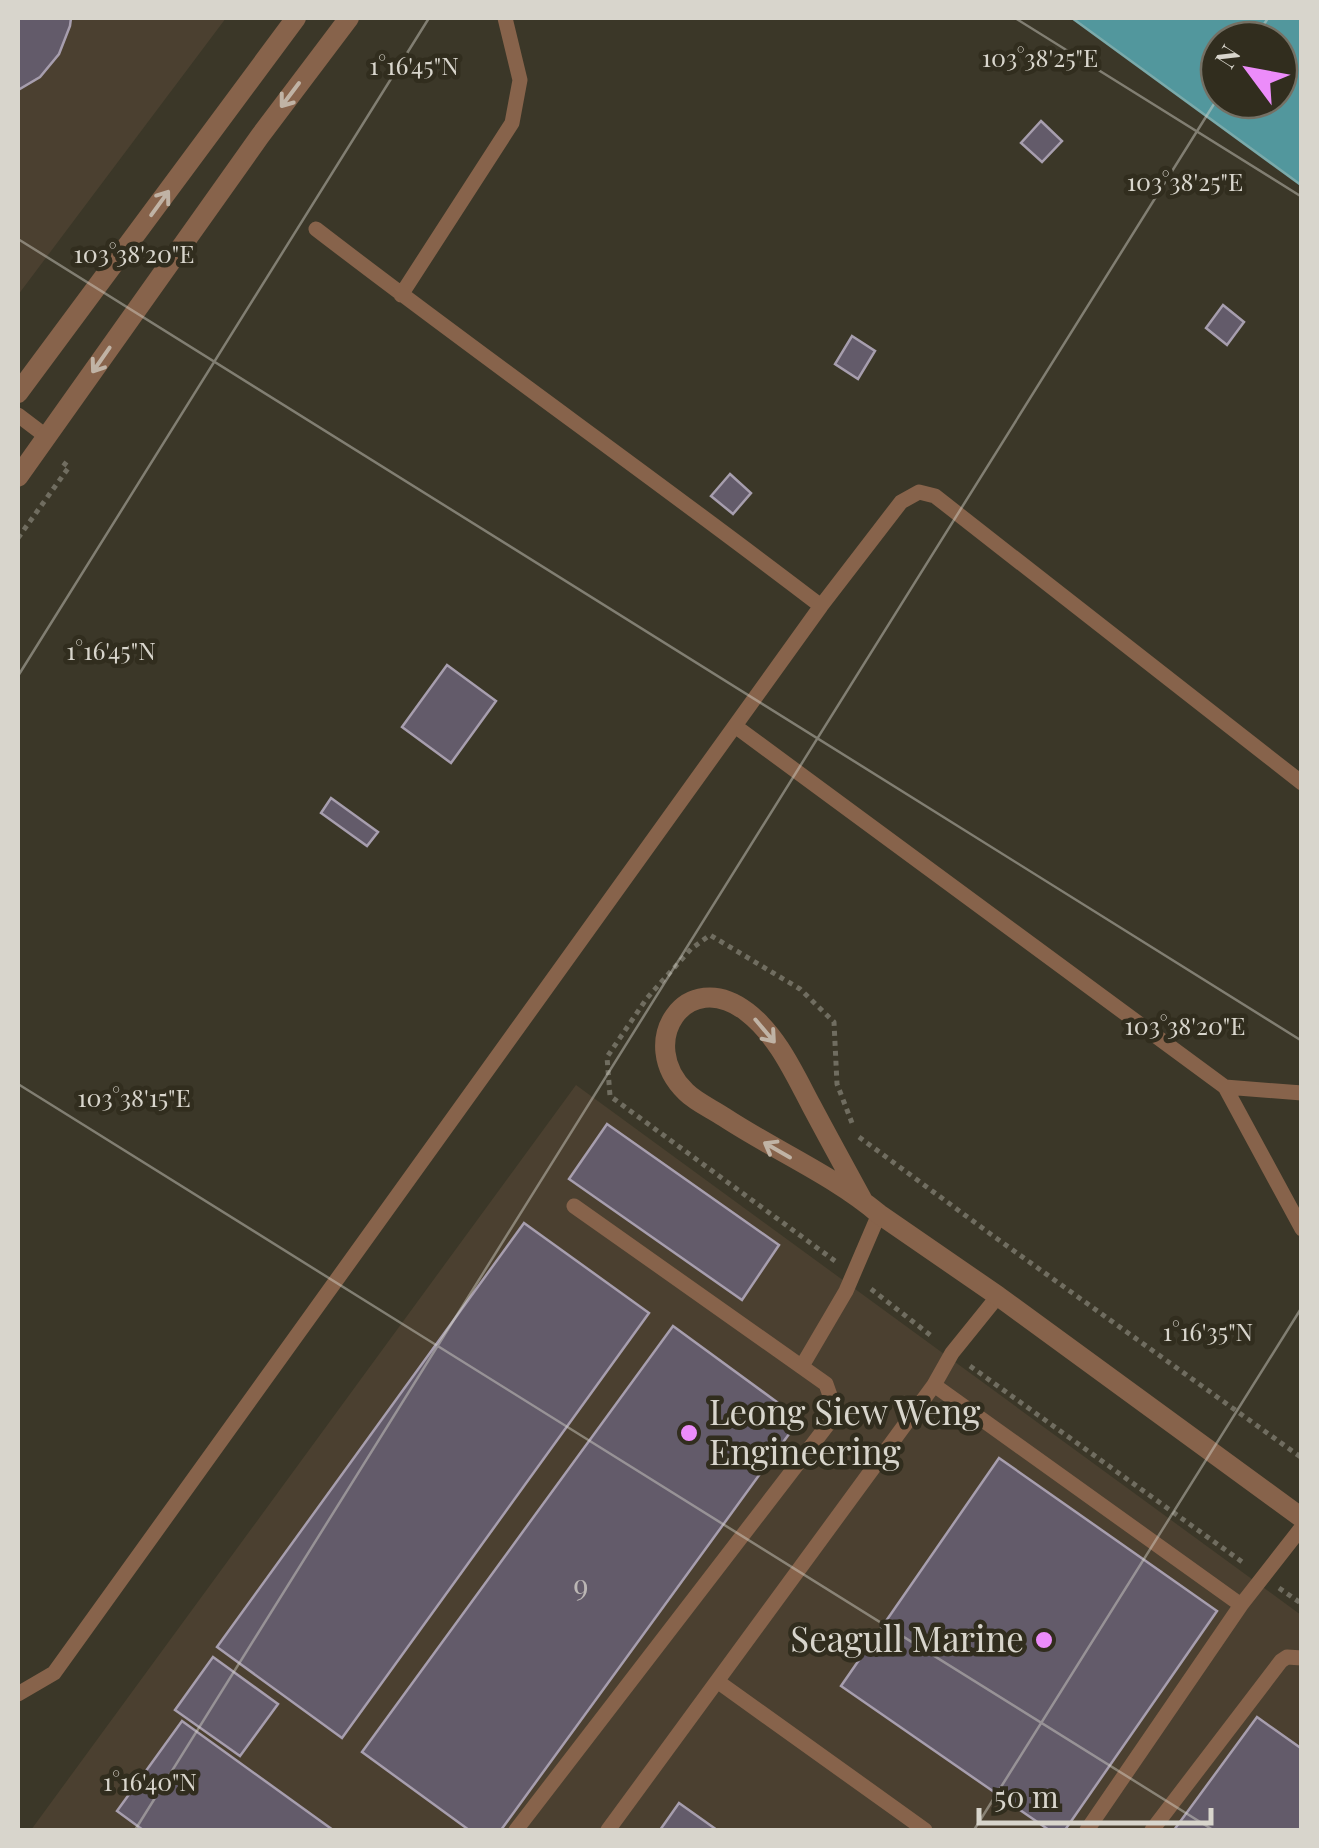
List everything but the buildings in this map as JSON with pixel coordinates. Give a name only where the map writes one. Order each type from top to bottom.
[{"type":"street","points":[[18,393],[296,18]]},
{"type":"street","points":[[18,476],[260,136],[349,18]]},
{"type":"street","points":[[862,1200],[769,1034],[750,1014],[717,998],[698,998],[682,1007],[671,1020],[664,1043],[666,1066],[686,1092],[862,1200],[1302,1518]]},
{"type":"lane","points":[[401,294],[512,123],[520,80],[505,18]]},
{"type":"lane","points":[[316,229],[821,606]]},
{"type":"lane","points":[[18,415],[43,441]]},
{"type":"lane","points":[[18,1694],[54,1673],[821,606],[902,502],[919,492],[936,496],[1302,783]]},
{"type":"lane","points":[[735,726],[1226,1087],[1302,1229]]},
{"type":"lane","points":[[1226,1087],[1302,1093]]},
{"type":"lane","points":[[516,1830],[829,1422],[833,1404],[826,1384],[574,1206]]},
{"type":"lane","points":[[802,1366],[846,1291],[879,1214]]},
{"type":"lane","points":[[608,1830],[934,1385],[952,1352],[998,1296]]},
{"type":"lane","points":[[934,1385],[1242,1605]]},
{"type":"lane","points":[[1087,1830],[1262,1576],[1302,1528]]},
{"type":"lane","points":[[1152,1830],[1281,1661],[1302,1658]]},
{"type":"lane","points":[[717,1681],[925,1830]]},
{"type":"path","points":[[18,538],[69,467],[43,441]]},
{"type":"path","points":[[852,1274],[952,1352],[1302,1604]]},
{"type":"shaded area","points":[[18,18],[226,18],[18,295]]},
{"type":"shaded area","points":[[576,1085],[1301,1615],[1301,1830],[31,1830]]},
{"type":"water","points":[[1072,18],[1301,18],[1301,185],[1212,120],[1299,120],[1299,20],[1199,20],[1199,111]]},
{"type":"place","name":"Leong Siew Weng Engineering","points":[[689,1433]]},
{"type":"place","name":"Seagull Marine","points":[[1044,1640]]}]
